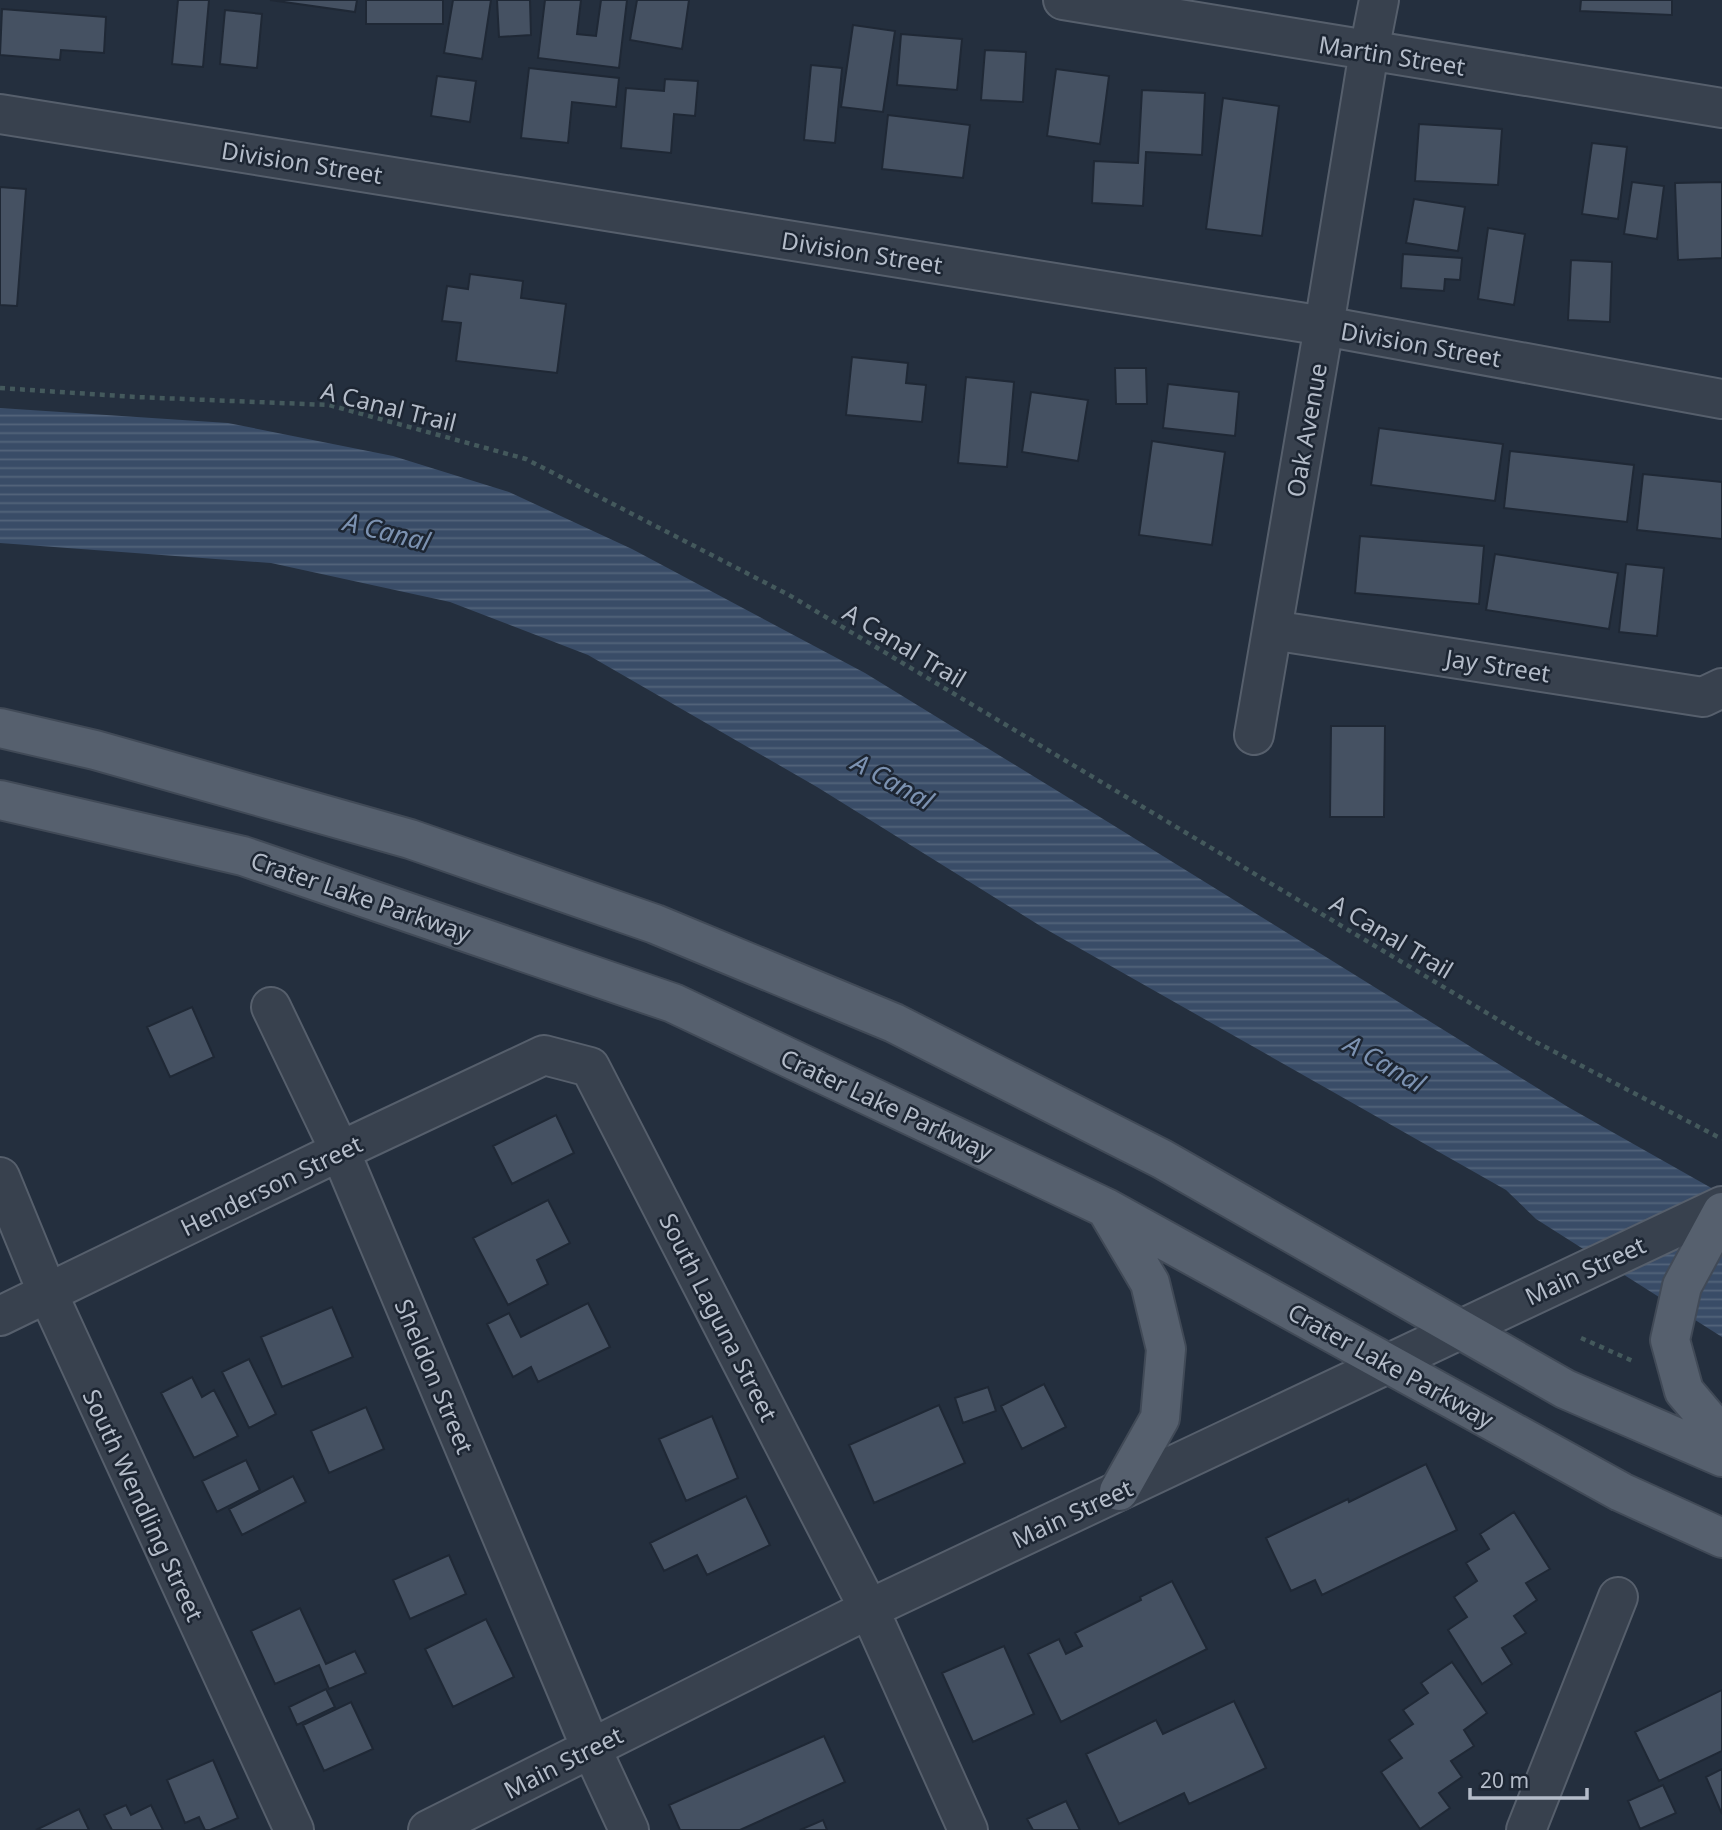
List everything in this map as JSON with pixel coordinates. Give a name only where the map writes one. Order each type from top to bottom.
[{"type":"main road","points":[[0,728],[95,750],[410,839],[655,925],[894,1023],[1162,1159],[1565,1388],[1722,1457]]},
{"type":"main road","name":"Crater Lake Parkway","points":[[0,800],[243,856],[673,1003],[1106,1208],[1621,1492],[1722,1538]]},
{"type":"main road","points":[[1106,1208],[1150,1283],[1167,1349],[1160,1418],[1119,1491]]},
{"type":"main road","points":[[1722,1212],[1682,1286],[1670,1340],[1684,1391],[1722,1436]]},
{"type":"street","name":"Martin Street","points":[[1063,0],[1722,108]]},
{"type":"street","name":"Oak Avenue","points":[[1254,735],[1379,0]]},
{"type":"street","name":"Division Street","points":[[0,114],[1324,326],[1722,399]]},
{"type":"street","name":"Jay Street","points":[[1272,630],[1703,696],[1722,688]]},
{"type":"street","name":"Sheldon Street","points":[[271,1007],[340,1151],[629,1830]]},
{"type":"street","name":"Henderson Street","points":[[0,1316],[544,1055]]},
{"type":"street","name":"South Laguna Street","points":[[544,1055],[590,1067],[869,1609],[968,1830]]},
{"type":"street","name":"South Wendling Street","points":[[0,1177],[47,1294],[294,1830]]},
{"type":"street","name":"Main Street","points":[[428,1830],[869,1609],[1722,1206]]},
{"type":"street","points":[[1685,1521],[1722,1557]]},
{"type":"street","points":[[1526,1830],[1618,1597]]},
{"type":"path","name":"A Canal Trail","points":[[0,388],[329,405],[526,460],[789,595],[1532,1040],[1722,1139]]},
{"type":"path","points":[[1581,1338],[1641,1364]]},
{"type":"water","name":"A Canal","points":[[0,408],[228,423],[393,456],[509,492],[632,549],[865,673],[1568,1107],[1722,1194],[1722,1337],[1536,1219],[1506,1190],[1042,927],[817,787],[588,655],[450,602],[271,563],[0,543]]},
{"type":"building","points":[[178,0],[209,0],[203,67],[172,64]]},
{"type":"building","points":[[270,0],[357,0],[355,12]]},
{"type":"building","points":[[366,0],[443,0],[443,24],[366,24]]},
{"type":"building","points":[[453,0],[491,0],[482,59],[444,53]]},
{"type":"building","points":[[497,0],[530,0],[531,35],[499,37]]},
{"type":"building","points":[[545,0],[581,0],[577,34],[596,36],[601,0],[627,0],[619,68],[538,58]]},
{"type":"building","points":[[637,0],[689,0],[682,49],[630,40]]},
{"type":"building","points":[[1581,0],[1672,0],[1672,15],[1580,11]]},
{"type":"building","points":[[2,9],[106,17],[104,53],[61,50],[60,60],[0,55]]},
{"type":"building","points":[[225,10],[262,14],[257,68],[220,64]]},
{"type":"building","points":[[853,25],[895,31],[883,112],[841,107]]},
{"type":"building","points":[[901,34],[962,39],[957,90],[897,85]]},
{"type":"building","points":[[985,50],[1026,52],[1023,102],[981,100]]},
{"type":"building","points":[[811,65],[842,68],[835,143],[804,140]]},
{"type":"building","points":[[529,68],[619,78],[616,107],[572,102],[568,143],[521,138]]},
{"type":"building","points":[[1056,69],[1109,76],[1100,144],[1047,136]]},
{"type":"building","points":[[437,76],[476,81],[470,122],[431,116]]},
{"type":"building","points":[[665,79],[698,81],[695,116],[674,114],[671,153],[621,148],[626,88],[664,91]]},
{"type":"building","points":[[1142,90],[1205,93],[1202,155],[1146,152],[1143,206],[1092,203],[1094,161],[1138,163]]},
{"type":"building","points":[[1223,98],[1279,106],[1262,236],[1206,229]]},
{"type":"building","points":[[888,115],[970,125],[963,178],[882,169]]},
{"type":"building","points":[[1419,124],[1502,129],[1498,185],[1415,181]]},
{"type":"building","points":[[1592,143],[1627,147],[1618,219],[1582,214]]},
{"type":"building","points":[[1632,182],[1664,186],[1657,239],[1624,234]]},
{"type":"building","points":[[1722,182],[1722,258],[1678,260],[1675,183]]},
{"type":"building","points":[[0,187],[26,189],[17,306],[0,305]]},
{"type":"building","points":[[1414,199],[1465,207],[1458,251],[1406,243]]},
{"type":"building","points":[[1488,228],[1525,234],[1514,305],[1478,299]]},
{"type":"building","points":[[1403,254],[1462,258],[1460,280],[1445,279],[1444,291],[1401,288]]},
{"type":"building","points":[[1571,260],[1612,262],[1610,322],[1568,320]]},
{"type":"building","points":[[470,274],[523,281],[521,298],[566,304],[557,373],[456,361],[461,323],[442,321],[447,286],[468,289]]},
{"type":"building","points":[[852,357],[908,363],[906,383],[926,385],[922,422],[846,415]]},
{"type":"building","points":[[1115,368],[1146,368],[1147,404],[1116,404]]},
{"type":"building","points":[[966,377],[1014,382],[1007,467],[958,463]]},
{"type":"building","points":[[1168,384],[1239,392],[1235,436],[1163,428]]},
{"type":"building","points":[[1031,392],[1088,400],[1078,461],[1022,452]]},
{"type":"building","points":[[1379,428],[1503,444],[1495,501],[1371,485]]},
{"type":"building","points":[[1152,441],[1225,452],[1212,545],[1139,535]]},
{"type":"building","points":[[1510,451],[1634,465],[1627,522],[1504,508]]},
{"type":"building","points":[[1643,474],[1722,482],[1722,539],[1637,530]]},
{"type":"building","points":[[1360,536],[1484,546],[1479,604],[1355,593]]},
{"type":"building","points":[[1495,554],[1618,573],[1609,629],[1486,610]]},
{"type":"building","points":[[1626,564],[1664,568],[1657,636],[1619,632]]},
{"type":"building","points":[[1331,726],[1385,726],[1384,817],[1330,817]]},
{"type":"building","points":[[192,1007],[214,1057],[170,1077],[147,1027]]},
{"type":"building","points":[[556,1115],[574,1153],[512,1184],[493,1146]]},
{"type":"building","points":[[548,1200],[570,1243],[537,1260],[548,1284],[508,1305],[473,1238]]},
{"type":"building","points":[[588,1303],[610,1347],[538,1382],[531,1367],[513,1377],[487,1324],[509,1313],[521,1337]]},
{"type":"building","points":[[332,1307],[353,1357],[282,1387],[261,1337]]},
{"type":"building","points":[[249,1359],[276,1414],[249,1428],[222,1372]]},
{"type":"building","points":[[192,1377],[202,1397],[214,1390],[238,1436],[194,1458],[161,1393]]},
{"type":"building","points":[[1044,1384],[1066,1427],[1022,1449],[1001,1406]]},
{"type":"building","points":[[988,1387],[996,1411],[963,1423],[955,1398]]},
{"type":"building","points":[[939,1405],[965,1463],[874,1503],[849,1445]]},
{"type":"building","points":[[366,1407],[384,1449],[329,1473],[311,1431]]},
{"type":"building","points":[[712,1416],[738,1478],[686,1501],[659,1439]]},
{"type":"building","points":[[246,1460],[260,1490],[217,1512],[202,1481]]},
{"type":"building","points":[[1426,1464],[1457,1530],[1322,1595],[1315,1580],[1291,1591],[1266,1538],[1348,1499],[1349,1502]]},
{"type":"building","points":[[293,1476],[306,1502],[242,1535],[229,1509]]},
{"type":"building","points":[[746,1496],[770,1545],[707,1575],[697,1555],[664,1571],[650,1543]]},
{"type":"building","points":[[1514,1512],[1550,1569],[1526,1583],[1537,1600],[1514,1616],[1526,1633],[1502,1648],[1512,1664],[1482,1684],[1448,1630],[1467,1617],[1454,1597],[1477,1581],[1466,1563],[1489,1549],[1480,1534]]},
{"type":"building","points":[[449,1555],[466,1594],[410,1619],[393,1580]]},
{"type":"building","points":[[1172,1581],[1207,1649],[1061,1722],[1028,1654],[1059,1639],[1066,1654],[1082,1646],[1075,1633]]},
{"type":"building","points":[[300,1608],[326,1664],[355,1651],[366,1673],[329,1689],[319,1665],[275,1684],[251,1631]]},
{"type":"building","points":[[486,1619],[514,1677],[453,1707],[425,1649]]},
{"type":"building","points":[[1004,1646],[1034,1714],[973,1742],[942,1673]]},
{"type":"building","points":[[1452,1662],[1487,1713],[1464,1730],[1474,1746],[1451,1761],[1462,1777],[1439,1793],[1450,1808],[1420,1829],[1381,1772],[1402,1758],[1389,1740],[1413,1724],[1403,1710],[1428,1693],[1421,1683]]},
{"type":"building","points":[[326,1689],[335,1707],[297,1725],[289,1707]]},
{"type":"building","points":[[1722,1690],[1722,1751],[1659,1781],[1635,1732]]},
{"type":"building","points":[[1234,1701],[1266,1768],[1189,1804],[1184,1793],[1119,1824],[1086,1754],[1156,1720],[1163,1734]]},
{"type":"building","points":[[351,1702],[373,1749],[324,1771],[303,1725]]},
{"type":"building","points":[[824,1736],[845,1782],[740,1830],[680,1830],[669,1805]]},
{"type":"building","points":[[213,1760],[238,1818],[205,1830],[199,1817],[185,1823],[167,1780]]},
{"type":"building","points":[[1722,1769],[1722,1814],[1706,1777]]},
{"type":"building","points":[[1663,1785],[1676,1813],[1640,1829],[1628,1801]]},
{"type":"building","points":[[1066,1801],[1080,1830],[1033,1830],[1027,1819]]},
{"type":"building","points":[[126,1805],[131,1815],[151,1805],[163,1830],[112,1830],[104,1815]]},
{"type":"building","points":[[79,1809],[89,1830],[36,1830]]},
{"type":"building","points":[[823,1820],[827,1830],[800,1830]]}]
